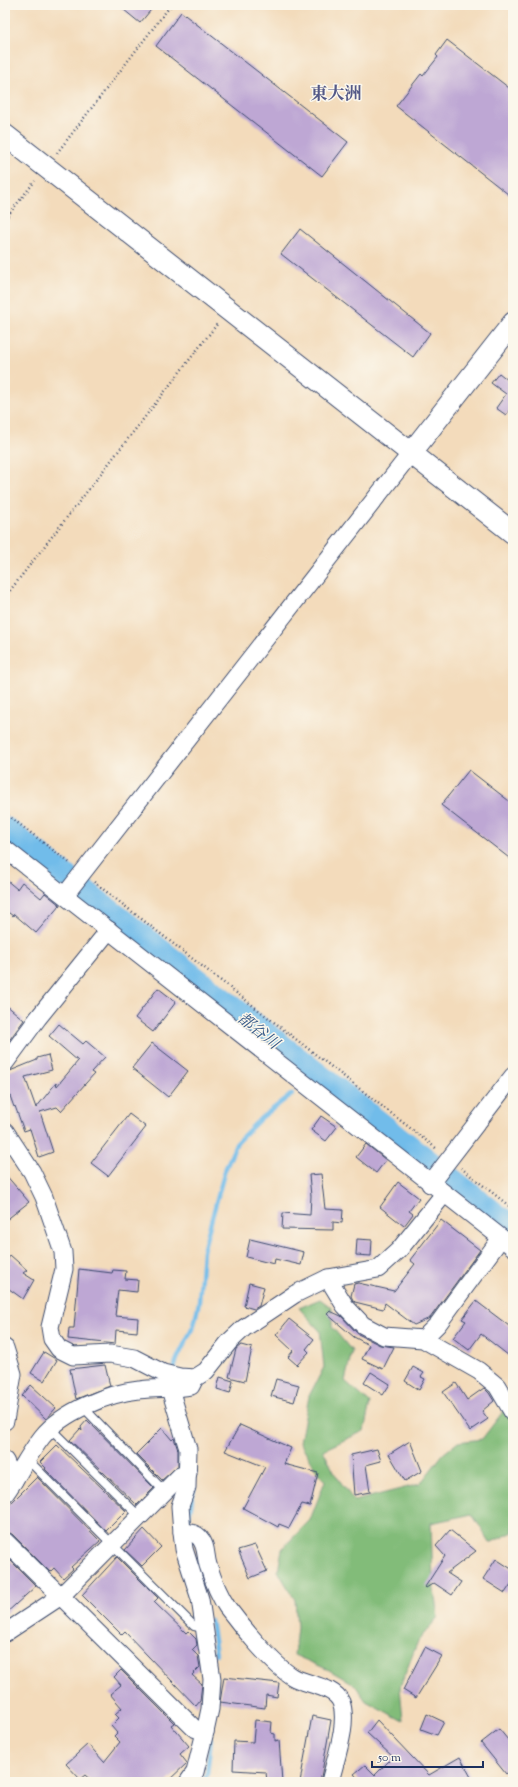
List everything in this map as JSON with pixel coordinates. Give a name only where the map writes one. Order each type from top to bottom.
[{"type":"street","points":[[5,135],[513,534]]},
{"type":"street","points":[[73,884],[513,323]]},
{"type":"street","points":[[5,849],[73,884],[109,930],[439,1172],[444,1194],[507,1243],[438,1324],[423,1339]]},
{"type":"street","points":[[5,1063],[38,1018],[109,930]]},
{"type":"street","points":[[439,1172],[513,1076]]},
{"type":"street","points":[[5,1131],[32,1172],[44,1197],[63,1252],[64,1269],[50,1327],[52,1339],[59,1349],[73,1356],[110,1354],[134,1358],[163,1373],[180,1377],[194,1378]]},
{"type":"street","points":[[10,1487],[42,1437],[68,1414],[95,1401],[138,1390],[179,1389],[190,1386],[194,1378],[206,1371],[229,1342],[244,1328],[295,1294],[328,1278],[378,1269],[399,1250],[444,1194]]},
{"type":"street","points":[[328,1278],[345,1306],[363,1325],[384,1336],[423,1339],[479,1371],[497,1386],[513,1413]]},
{"type":"street","points":[[5,1348],[13,1374],[5,1421]]},
{"type":"street","points":[[170,1389],[188,1449],[187,1487],[180,1506],[187,1533],[184,1549],[200,1599],[212,1679],[210,1709],[205,1732],[195,1772],[188,1782]]},
{"type":"street","points":[[5,1461],[10,1487]]},
{"type":"street","points":[[5,1633],[61,1596],[180,1476],[188,1473]]},
{"type":"street","points":[[187,1533],[199,1537],[205,1547],[210,1570],[217,1589],[227,1606],[266,1653],[282,1669],[294,1678],[329,1690],[340,1701],[345,1718],[330,1782]]},
{"type":"street","points":[[5,1541],[194,1728],[205,1732]]},
{"type":"lane","points":[[83,1407],[165,1492]]},
{"type":"lane","points":[[51,1429],[140,1517]]},
{"type":"lane","points":[[26,1461],[33,1465],[194,1626],[204,1628]]},
{"type":"path","points":[[5,220],[171,5]]},
{"type":"path","points":[[5,597],[228,310]]},
{"type":"path","points":[[5,813],[73,884],[439,1172],[513,1209]]},
{"type":"green space","points":[[320,1299],[332,1308],[332,1327],[352,1351],[345,1381],[370,1403],[364,1431],[323,1450],[335,1474],[354,1501],[420,1484],[443,1454],[458,1442],[482,1439],[508,1405],[513,1413],[513,1532],[490,1543],[472,1514],[431,1523],[433,1583],[438,1617],[418,1641],[400,1687],[403,1721],[366,1701],[355,1685],[329,1670],[294,1655],[297,1627],[295,1600],[278,1571],[282,1549],[310,1520],[325,1481],[318,1473],[300,1442],[309,1396],[324,1367],[320,1331],[299,1308]]},
{"type":"building","points":[[118,5],[155,5],[140,23]]},
{"type":"building","points":[[181,12],[348,142],[322,176],[156,46]]},
{"type":"building","points":[[447,40],[513,91],[513,198],[396,106],[421,74],[423,76],[438,57],[436,55]]},
{"type":"building","points":[[300,229],[430,333],[413,357],[281,254]]},
{"type":"building","points":[[499,373],[513,384],[513,405],[506,415],[496,408],[506,394],[491,383]]},
{"type":"building","points":[[469,770],[513,804],[513,861],[441,805]]},
{"type":"building","points":[[5,879],[17,889],[22,882],[41,898],[45,893],[60,905],[36,933],[14,914],[13,916],[5,910]]},
{"type":"building","points":[[158,988],[176,1002],[153,1032],[135,1018]]},
{"type":"building","points":[[5,1004],[24,1020],[5,1046]]},
{"type":"building","points":[[59,1024],[83,1044],[86,1041],[105,1057],[91,1072],[94,1074],[61,1111],[57,1107],[40,1112],[53,1152],[39,1157],[30,1129],[24,1131],[15,1106],[14,1107],[5,1082],[5,1073],[37,1060],[37,1058],[48,1055],[52,1070],[25,1077],[36,1108],[56,1083],[57,1086],[78,1061],[49,1036]]},
{"type":"building","points":[[152,1043],[188,1071],[168,1097],[132,1068]]},
{"type":"building","points":[[129,1114],[146,1127],[108,1176],[91,1163]]},
{"type":"building","points":[[321,1116],[337,1127],[326,1141],[311,1130]]},
{"type":"building","points":[[366,1144],[386,1160],[376,1173],[356,1157]]},
{"type":"building","points":[[5,1174],[29,1202],[5,1221]]},
{"type":"building","points":[[321,1174],[325,1209],[343,1210],[342,1223],[333,1222],[333,1230],[282,1229],[283,1213],[310,1215],[311,1196],[309,1175]]},
{"type":"building","points":[[398,1182],[419,1198],[409,1211],[413,1214],[404,1226],[380,1207]]},
{"type":"building","points":[[441,1220],[480,1250],[430,1318],[414,1325],[385,1303],[383,1309],[355,1302],[353,1300],[351,1296],[354,1284],[358,1283],[394,1291],[415,1264],[410,1260]]},
{"type":"building","points":[[250,1239],[304,1252],[301,1265],[275,1259],[274,1264],[246,1257]]},
{"type":"building","points":[[357,1239],[372,1240],[371,1256],[356,1255]]},
{"type":"building","points":[[10,1255],[27,1270],[23,1273],[34,1280],[23,1299],[5,1286],[5,1265]]},
{"type":"building","points":[[79,1269],[112,1273],[113,1270],[126,1271],[125,1279],[138,1280],[137,1292],[118,1290],[115,1316],[138,1318],[137,1332],[116,1330],[115,1344],[68,1339],[69,1328],[74,1328]]},
{"type":"building","points":[[249,1283],[264,1287],[259,1306],[254,1309],[244,1306]]},
{"type":"building","points":[[476,1301],[513,1329],[513,1359],[481,1334],[469,1350],[453,1338],[466,1321],[462,1319]]},
{"type":"building","points":[[330,1311],[341,1316],[358,1334],[380,1345],[394,1347],[383,1369],[362,1359],[369,1345],[354,1337],[327,1314]]},
{"type":"building","points":[[289,1319],[314,1339],[306,1349],[309,1352],[297,1365],[288,1357],[293,1351],[276,1335]]},
{"type":"building","points":[[241,1345],[252,1348],[245,1381],[229,1377],[236,1349]]},
{"type":"building","points":[[44,1352],[57,1360],[44,1381],[31,1373]]},
{"type":"building","points":[[105,1365],[110,1386],[76,1399],[70,1369]]},
{"type":"building","points":[[413,1367],[424,1373],[421,1377],[425,1379],[419,1390],[405,1381]]},
{"type":"building","points":[[371,1372],[390,1384],[383,1395],[364,1383]]},
{"type":"building","points":[[220,1377],[233,1381],[230,1393],[217,1389]]},
{"type":"building","points":[[276,1379],[299,1385],[294,1402],[271,1396]]},
{"type":"building","points":[[456,1383],[467,1400],[484,1388],[494,1401],[482,1411],[488,1419],[470,1431],[443,1392]]},
{"type":"building","points":[[31,1385],[56,1408],[46,1419],[22,1396]]},
{"type":"building","points":[[87,1420],[154,1488],[137,1505],[70,1440],[80,1429],[82,1431],[81,1427]]},
{"type":"building","points":[[240,1425],[291,1448],[284,1464],[318,1473],[310,1506],[302,1504],[289,1528],[279,1524],[278,1527],[243,1508],[265,1467],[225,1451]]},
{"type":"building","points":[[162,1428],[172,1440],[174,1438],[178,1450],[178,1466],[162,1480],[136,1454]]},
{"type":"building","points":[[410,1441],[422,1471],[405,1481],[389,1454]]},
{"type":"building","points":[[57,1445],[126,1511],[106,1531],[45,1469],[46,1468],[40,1462]]},
{"type":"building","points":[[377,1449],[381,1461],[366,1465],[370,1492],[354,1495],[351,1455]]},
{"type":"building","points":[[37,1477],[100,1541],[71,1567],[73,1569],[63,1578],[54,1568],[50,1572],[12,1534],[5,1531],[5,1509]]},
{"type":"building","points":[[144,1529],[161,1547],[142,1566],[125,1550]]},
{"type":"building","points":[[450,1530],[476,1551],[447,1573],[461,1582],[452,1595],[434,1583],[426,1588],[425,1587],[445,1556],[436,1546]]},
{"type":"building","points":[[255,1545],[267,1571],[250,1578],[238,1550]]},
{"type":"building","points":[[5,1555],[36,1586],[5,1614]]},
{"type":"building","points":[[117,1557],[158,1598],[154,1602],[186,1633],[188,1631],[196,1639],[197,1645],[192,1650],[198,1656],[200,1667],[192,1675],[202,1684],[200,1701],[196,1706],[125,1632],[122,1635],[82,1595]]},
{"type":"building","points":[[496,1559],[513,1570],[513,1581],[505,1593],[483,1579]]},
{"type":"building","points":[[425,1647],[442,1656],[416,1698],[403,1690]]},
{"type":"building","points":[[121,1670],[174,1723],[171,1725],[189,1746],[180,1754],[187,1763],[167,1782],[93,1782],[85,1775],[80,1779],[66,1764],[88,1744],[104,1762],[120,1742],[114,1736],[117,1733],[111,1726],[119,1718],[115,1714],[122,1708],[110,1694],[121,1685],[114,1677]]},
{"type":"building","points":[[224,1677],[279,1683],[277,1697],[266,1695],[265,1708],[220,1702]]},
{"type":"building","points":[[427,1714],[444,1722],[437,1735],[421,1729]]},
{"type":"building","points":[[312,1716],[331,1720],[322,1772],[320,1782],[300,1782]]},
{"type":"building","points":[[255,1720],[272,1722],[271,1733],[275,1734],[275,1741],[279,1740],[282,1782],[267,1782],[266,1772],[233,1770],[234,1741],[253,1742]]},
{"type":"building","points":[[377,1720],[429,1775],[460,1757],[472,1779],[465,1782],[361,1782],[354,1774],[365,1765],[375,1775],[393,1757],[367,1733]]},
{"type":"building","points":[[499,1729],[513,1746],[513,1768],[506,1774],[481,1743]]},
{"type":"waterway","name":"都谷川","points":[[5,830],[513,1230]]},
{"type":"waterway","points":[[173,1373],[177,1359],[194,1325],[199,1302],[203,1251],[225,1170],[237,1142],[261,1118],[292,1094]]},
{"type":"waterway","points":[[188,1522],[194,1488]]},
{"type":"waterway","points":[[211,1620],[216,1654]]},
{"type":"waterway","points":[[203,1782],[207,1775],[211,1739]]},
{"type":"district","name":"東大洲","points":[[336,93]]}]
